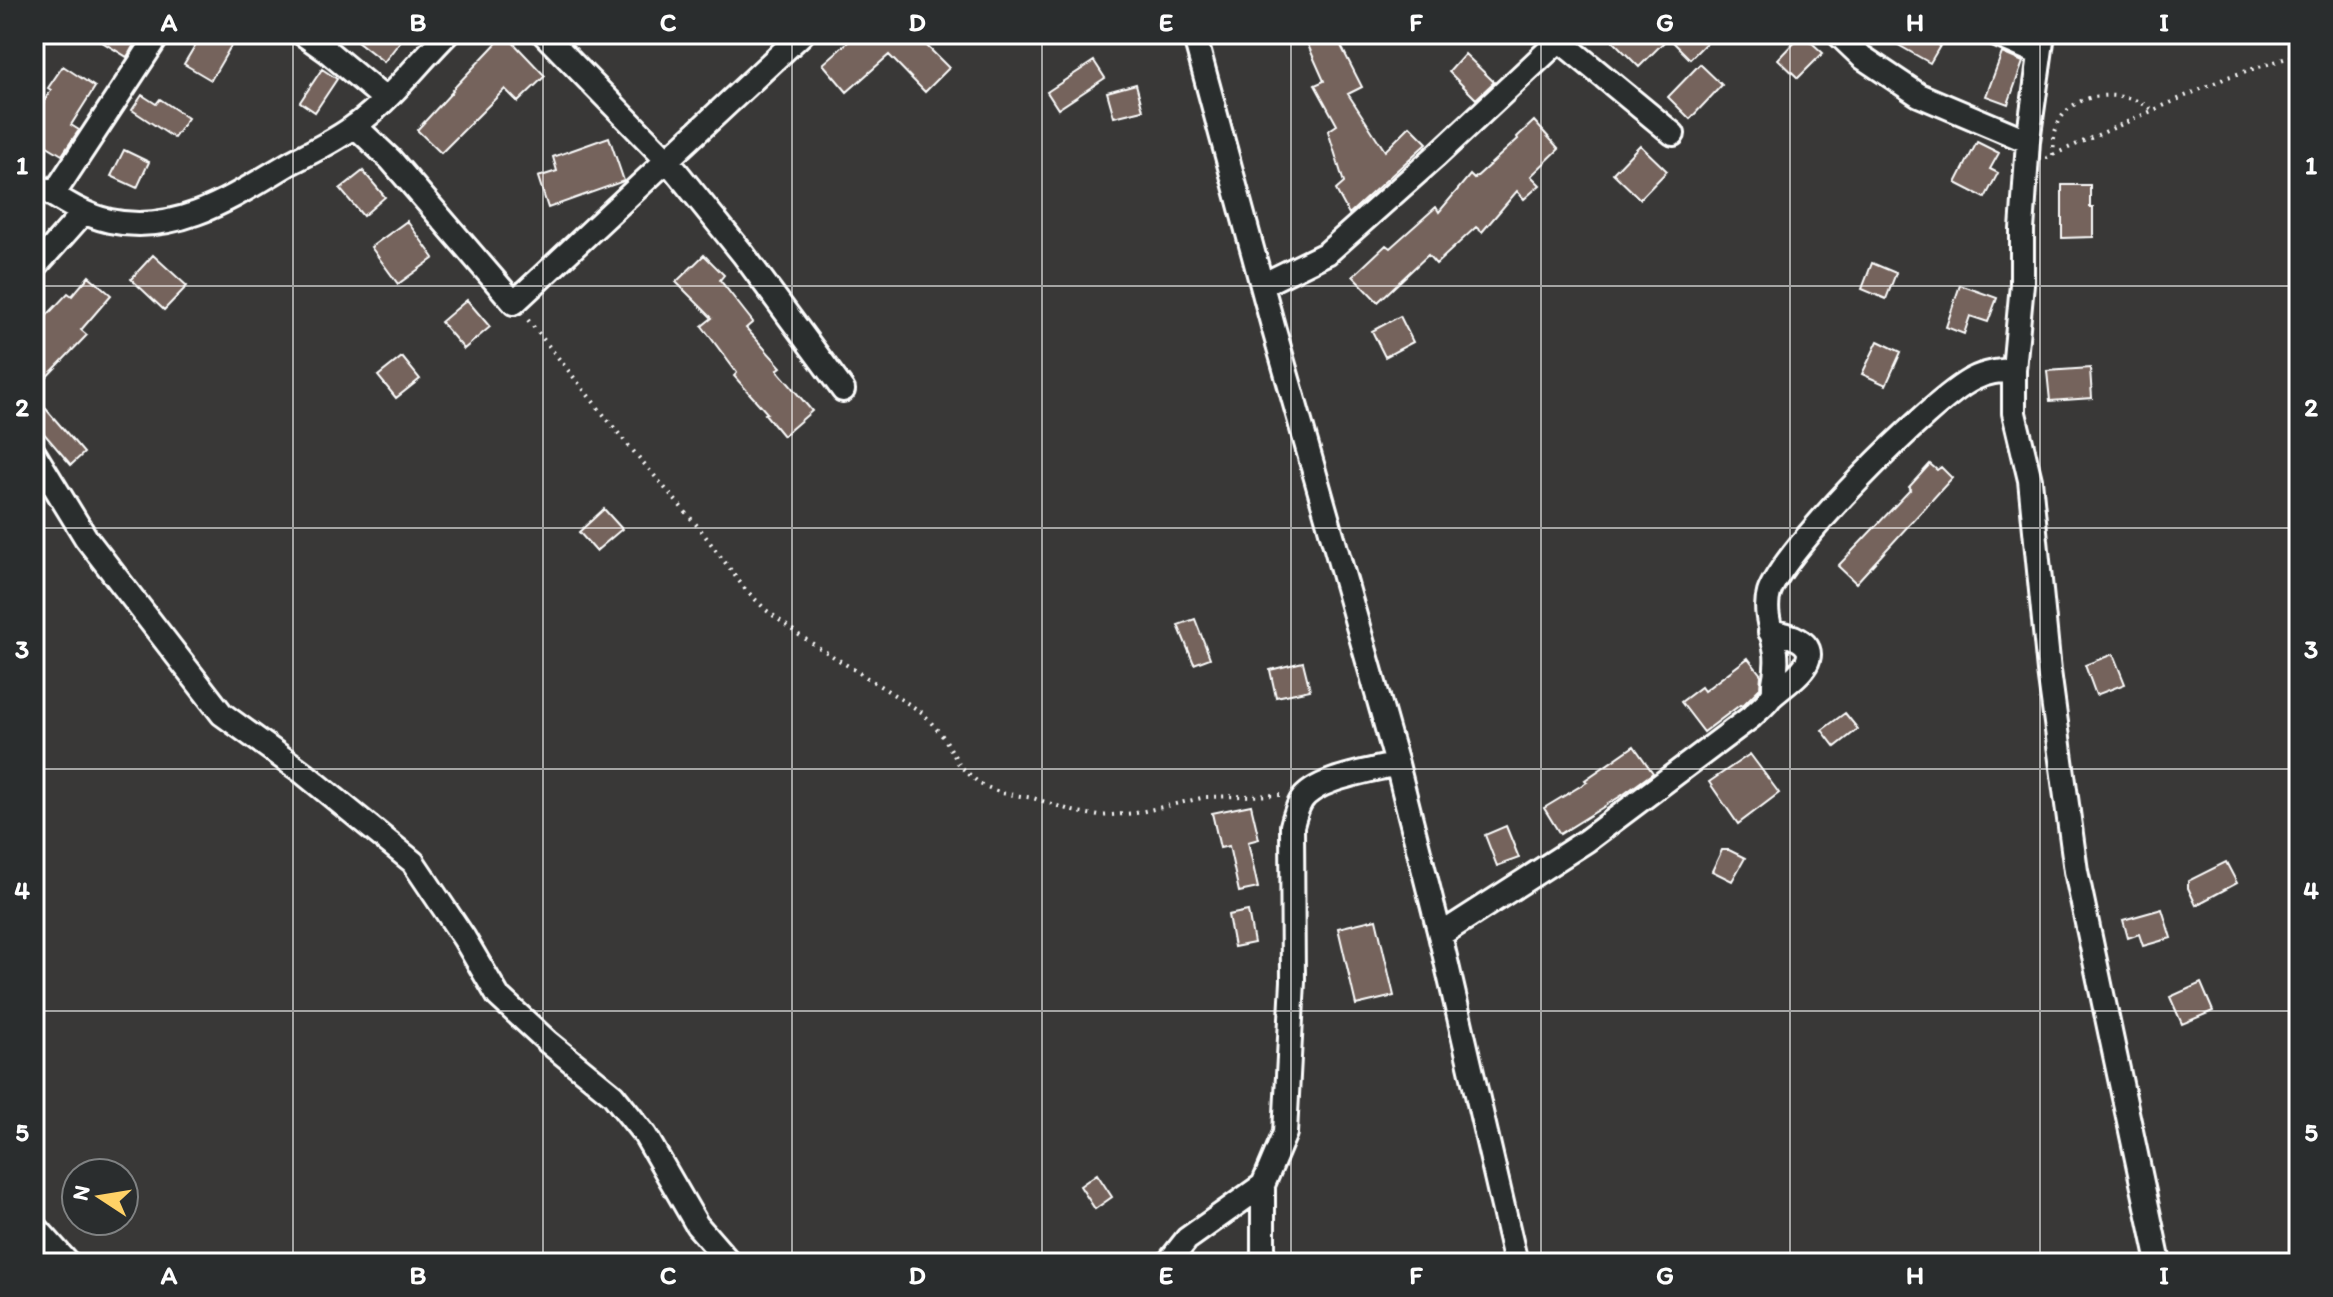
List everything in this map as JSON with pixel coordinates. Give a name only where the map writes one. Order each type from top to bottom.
[{"type":"street","points":[[159,34],[43,189],[83,213],[112,222],[142,224],[179,220],[212,209],[355,126],[447,34]]},
{"type":"street","points":[[303,34],[385,99]]},
{"type":"street","points":[[544,34],[667,160],[743,254],[843,390]]},
{"type":"street","points":[[355,126],[391,160],[514,303],[802,34]]},
{"type":"street","points":[[1194,34],[1397,764],[1516,1263]]},
{"type":"street","points":[[1838,34],[1862,57],[1919,95],[2028,141]]},
{"type":"street","points":[[1994,34],[2042,44],[2026,166],[2014,413],[2030,480],[2049,671],[2076,871],[2159,1263]]},
{"type":"street","points":[[1262,285],[1327,253],[1417,173],[1560,36],[1673,134]]},
{"type":"street","points":[[34,268],[83,213]]},
{"type":"street","points":[[1772,696],[1776,654],[1767,605],[1770,590],[1788,561],[1833,507],[1920,419],[1971,379],[1992,372],[2014,370]]},
{"type":"street","points":[[34,453],[86,538],[222,714],[301,771],[413,862],[498,996],[613,1095],[645,1135],[697,1225],[730,1263]]},
{"type":"street","points":[[1440,935],[1586,841],[1751,717],[1805,665],[1806,645],[1793,637],[1770,632]]},
{"type":"street","points":[[1263,1263],[1263,1185],[1285,1133],[1293,981],[1292,826],[1300,802],[1313,789],[1397,764]]},
{"type":"street","points":[[1168,1263],[1187,1239],[1263,1185]]},
{"type":"street","points":[[34,1225],[68,1263]]},
{"type":"path","points":[[2026,166],[2228,77],[2299,54]]},
{"type":"path","points":[[2053,155],[2056,128],[2069,110],[2086,99],[2112,95],[2131,98],[2153,110]]},
{"type":"path","points":[[514,303],[700,529],[745,589],[790,629],[923,713],[945,739],[960,766],[980,784],[1001,793],[1033,798],[1099,816],[1118,816],[1206,797],[1286,794],[1300,802]]},
{"type":"building","points":[[89,34],[140,34],[127,57]]},
{"type":"building","points":[[202,34],[238,34],[211,80],[184,64]]},
{"type":"building","points":[[348,34],[406,34],[384,62]]},
{"type":"building","points":[[505,34],[545,76],[518,102],[505,89],[441,153],[417,130]]},
{"type":"building","points":[[857,34],[915,34],[949,68],[925,92],[889,55],[847,92],[823,64]]},
{"type":"building","points":[[1303,34],[1335,34],[1362,87],[1348,94],[1385,151],[1410,126],[1427,143],[1349,214],[1336,190],[1344,183],[1328,131],[1337,125],[1315,85],[1324,81]]},
{"type":"building","points":[[1606,34],[1672,34],[1639,67]]},
{"type":"building","points":[[1681,34],[1715,34],[1690,59],[1673,42]]},
{"type":"building","points":[[1802,34],[1823,53],[1798,78],[1778,59]]},
{"type":"building","points":[[1879,34],[1947,34],[1930,63]]},
{"type":"building","points":[[2002,53],[2023,62],[2008,104],[1986,96]]},
{"type":"building","points":[[1465,54],[1494,82],[1476,99],[1449,72]]},
{"type":"building","points":[[1094,61],[1105,78],[1058,109],[1047,92]]},
{"type":"building","points":[[1700,64],[1722,85],[1690,119],[1668,97]]},
{"type":"building","points":[[63,66],[95,87],[71,125],[79,130],[62,155],[34,138],[34,118]]},
{"type":"building","points":[[322,69],[337,79],[315,112],[300,102]]},
{"type":"building","points":[[1136,84],[1143,110],[1114,117],[1107,92]]},
{"type":"building","points":[[142,95],[156,104],[160,99],[188,118],[174,138],[132,110]]},
{"type":"building","points":[[1534,121],[1559,149],[1531,176],[1540,185],[1524,199],[1517,191],[1482,232],[1476,227],[1436,264],[1428,255],[1378,302],[1353,276],[1386,245],[1390,248],[1436,207],[1439,212],[1470,175],[1474,179]]},
{"type":"building","points":[[609,137],[624,181],[548,208],[538,177],[557,171],[553,157]]},
{"type":"building","points":[[1977,142],[1999,153],[1990,169],[1998,173],[1985,198],[1956,183]]},
{"type":"building","points":[[1640,145],[1667,171],[1640,199],[1613,173]]},
{"type":"building","points":[[124,150],[149,162],[137,188],[111,176]]},
{"type":"building","points":[[363,171],[385,197],[363,216],[340,189]]},
{"type":"building","points":[[2062,185],[2090,185],[2093,237],[2062,238]]},
{"type":"building","points":[[407,221],[434,258],[398,284],[371,247]]},
{"type":"building","points":[[153,255],[187,286],[164,310],[131,279]]},
{"type":"building","points":[[704,255],[724,275],[720,280],[753,322],[746,328],[781,367],[777,370],[812,411],[783,436],[734,376],[737,373],[702,326],[712,318],[676,282]]},
{"type":"building","points":[[1872,263],[1896,273],[1886,299],[1862,289]]},
{"type":"building","points":[[89,276],[111,295],[81,330],[87,335],[34,390],[34,329],[68,293],[72,296]]},
{"type":"building","points":[[1960,285],[1997,298],[1988,322],[1970,316],[1964,334],[1946,327]]},
{"type":"building","points":[[467,300],[490,327],[464,349],[441,322]]},
{"type":"building","points":[[1400,316],[1413,342],[1385,357],[1372,331]]},
{"type":"building","points":[[1878,341],[1901,352],[1886,385],[1862,374]]},
{"type":"building","points":[[402,357],[420,379],[396,398],[378,376]]},
{"type":"building","points":[[2090,368],[2092,398],[2050,401],[2047,371]]},
{"type":"building","points":[[34,395],[84,453],[71,465],[34,422]]},
{"type":"building","points":[[1930,464],[1937,470],[1941,467],[1952,478],[1856,583],[1838,566],[1911,489],[1909,487]]},
{"type":"building","points":[[604,509],[622,529],[596,551],[579,532]]},
{"type":"building","points":[[1195,619],[1210,658],[1194,664],[1178,625]]},
{"type":"building","points":[[2113,654],[2125,684],[2096,695],[2085,665]]},
{"type":"building","points":[[1748,658],[1761,675],[1760,688],[1742,706],[1704,732],[1681,702],[1701,687],[1704,691]]},
{"type":"building","points":[[1303,662],[1310,690],[1276,697],[1270,670]]},
{"type":"building","points":[[1845,713],[1858,729],[1835,747],[1822,730]]},
{"type":"building","points":[[1634,746],[1653,773],[1560,834],[1544,808],[1587,782],[1585,780]]},
{"type":"building","points":[[1750,754],[1779,793],[1738,824],[1709,782]]},
{"type":"building","points":[[1251,805],[1259,839],[1248,842],[1258,888],[1239,892],[1229,846],[1220,848],[1212,813]]},
{"type":"building","points":[[1506,826],[1519,858],[1497,866],[1485,835]]},
{"type":"building","points":[[1722,850],[1745,858],[1732,881],[1712,871]]},
{"type":"building","points":[[2226,862],[2237,883],[2196,905],[2188,881]]},
{"type":"building","points":[[2162,909],[2171,938],[2143,946],[2139,934],[2128,938],[2123,920]]},
{"type":"building","points":[[1248,911],[1254,943],[1234,947],[1228,915]]},
{"type":"building","points":[[1376,919],[1394,996],[1356,1005],[1338,928]]},
{"type":"building","points":[[2201,983],[2213,1011],[2182,1024],[2170,997]]},
{"type":"building","points":[[1097,1174],[1112,1197],[1095,1209],[1080,1186]]}]
